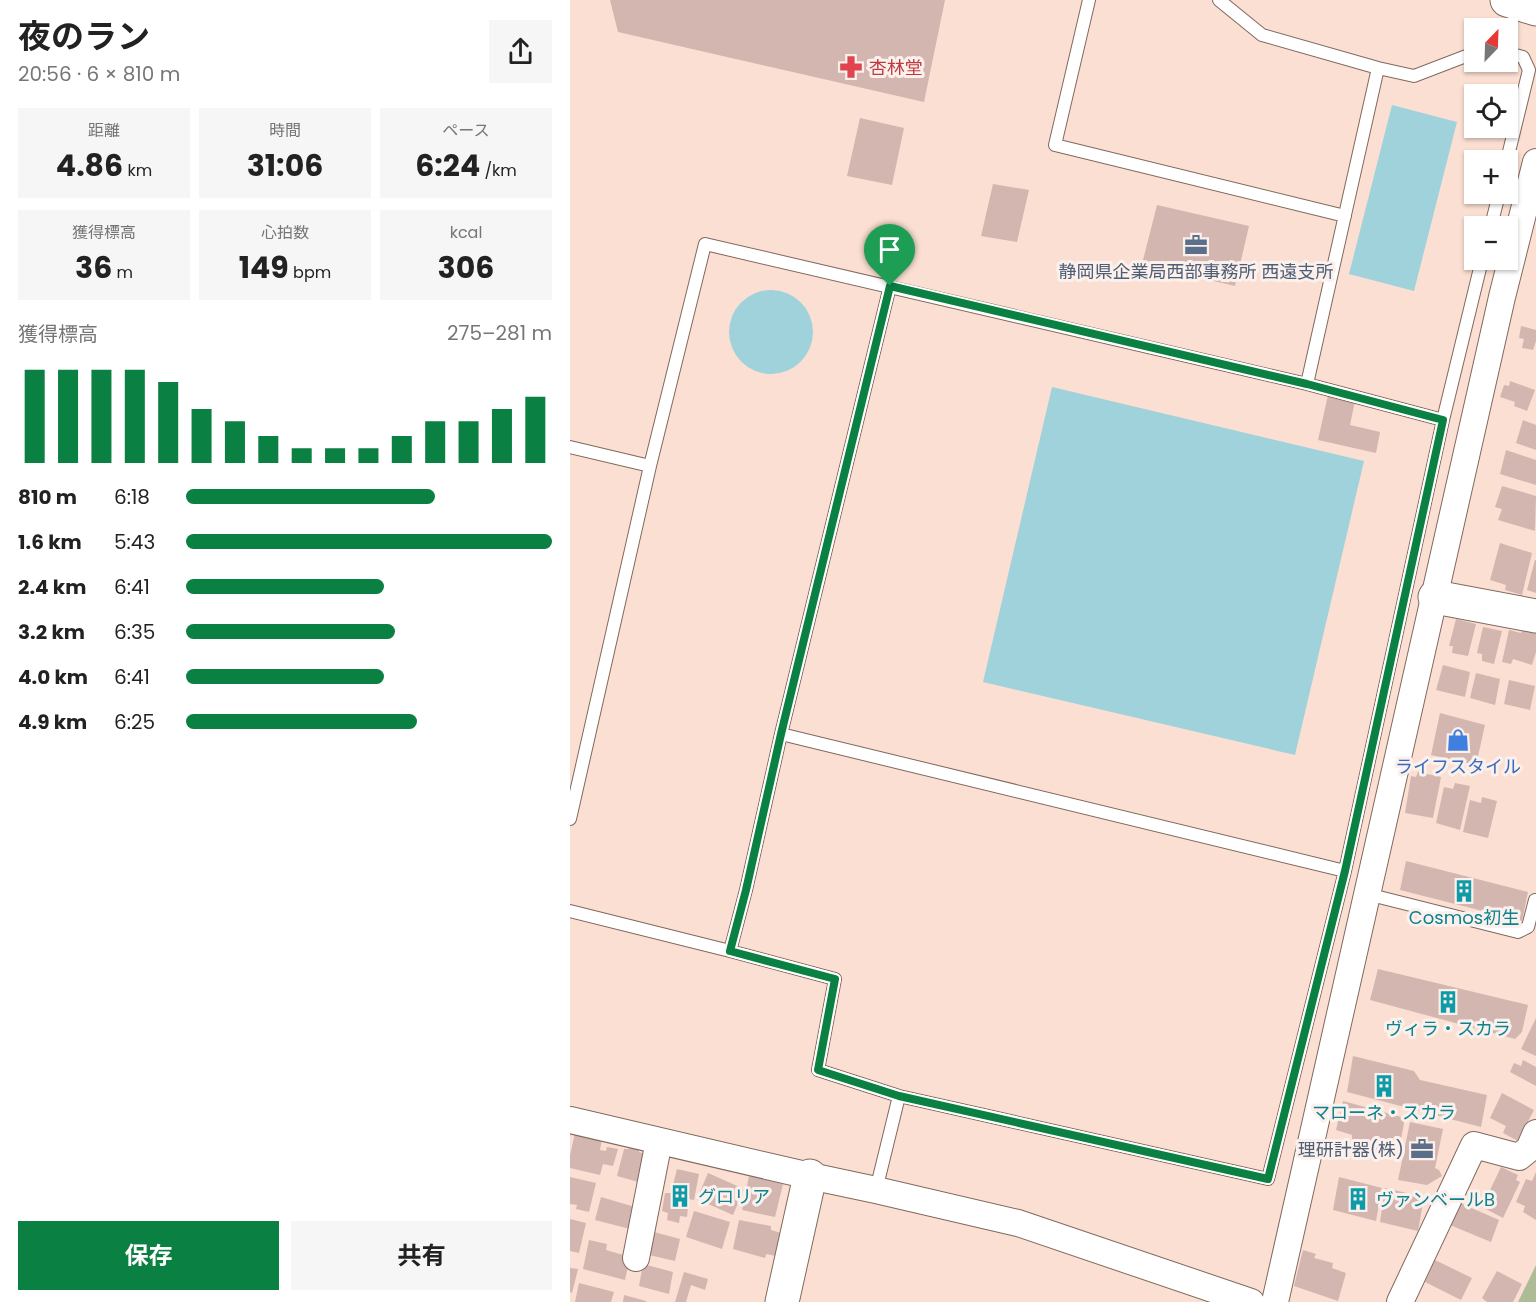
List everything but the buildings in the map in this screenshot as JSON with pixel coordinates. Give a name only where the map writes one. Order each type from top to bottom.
[{"type":"street","points":[[1507,0],[1536,9]]},
{"type":"street","points":[[1275,1302],[1502,297],[1536,162]]},
{"type":"street","points":[[1435,597],[1536,616]]},
{"type":"street","points":[[570,1120],[1018,1223],[1251,1302]]},
{"type":"street","points":[[1400,1302],[1474,1145],[1519,1157],[1529,1149],[1536,1133]]},
{"type":"street","points":[[636,1258],[659,1141]]},
{"type":"street","points":[[782,1302],[810,1176]]},
{"type":"lane","points":[[1089,0],[1055,145],[1345,216]]},
{"type":"lane","points":[[1219,0],[1262,35],[1378,68],[1414,75],[1464,57]]},
{"type":"lane","points":[[1509,150],[1529,70],[1523,57],[1518,56]]},
{"type":"lane","points":[[1307,384],[1378,68]]},
{"type":"lane","points":[[570,819],[650,466],[705,244],[1307,384],[1443,420]]},
{"type":"lane","points":[[570,911],[835,979],[818,1070],[899,1096],[1268,1179],[1345,871],[1443,420],[1480,270]]},
{"type":"lane","points":[[730,951],[890,286]]},
{"type":"lane","points":[[570,447],[650,466]]},
{"type":"lane","points":[[781,734],[1345,871]]},
{"type":"lane","points":[[1367,894],[1518,932],[1528,927],[1535,900]]},
{"type":"lane","points":[[876,1190],[899,1096]]},
{"type":"green space","points":[[1536,1265],[1536,1302],[1518,1302]]},
{"type":"water","points":[[1392,105],[1457,122],[1414,291],[1349,274]]},
{"type":"water","points":[[771,290],[787,293],[801,302],[810,316],[813,332],[810,348],[801,362],[787,371],[771,374],[755,371],[741,362],[732,348],[729,332],[732,316],[741,302],[755,293]]},
{"type":"water","points":[[1052,387],[1364,461],[1295,755],[983,682]]},
{"type":"place","name":"杏林堂","points":[[851,67]]},
{"type":"place","name":"静岡県企業局西部事務所 西遠支所","points":[[1196,245]]},
{"type":"place","name":"ライフスタイル","points":[[1458,740]]},
{"type":"place","name":"Cosmos初生","points":[[1464,891]]},
{"type":"place","name":"ヴィラ・スカラ","points":[[1448,1002]]},
{"type":"place","name":"マローネ・スカラ","points":[[1384,1086]]},
{"type":"place","name":"理研計器(株)","points":[[1422,1149]]},
{"type":"place","name":"グロリア","points":[[680,1196]]},
{"type":"place","name":"ヴァンベールB","points":[[1358,1199]]},
{"type":"route","points":[[890,286],[1307,384],[1443,420],[1345,871],[1268,1179],[899,1096],[818,1070],[835,979],[730,951],[890,286]]}]
